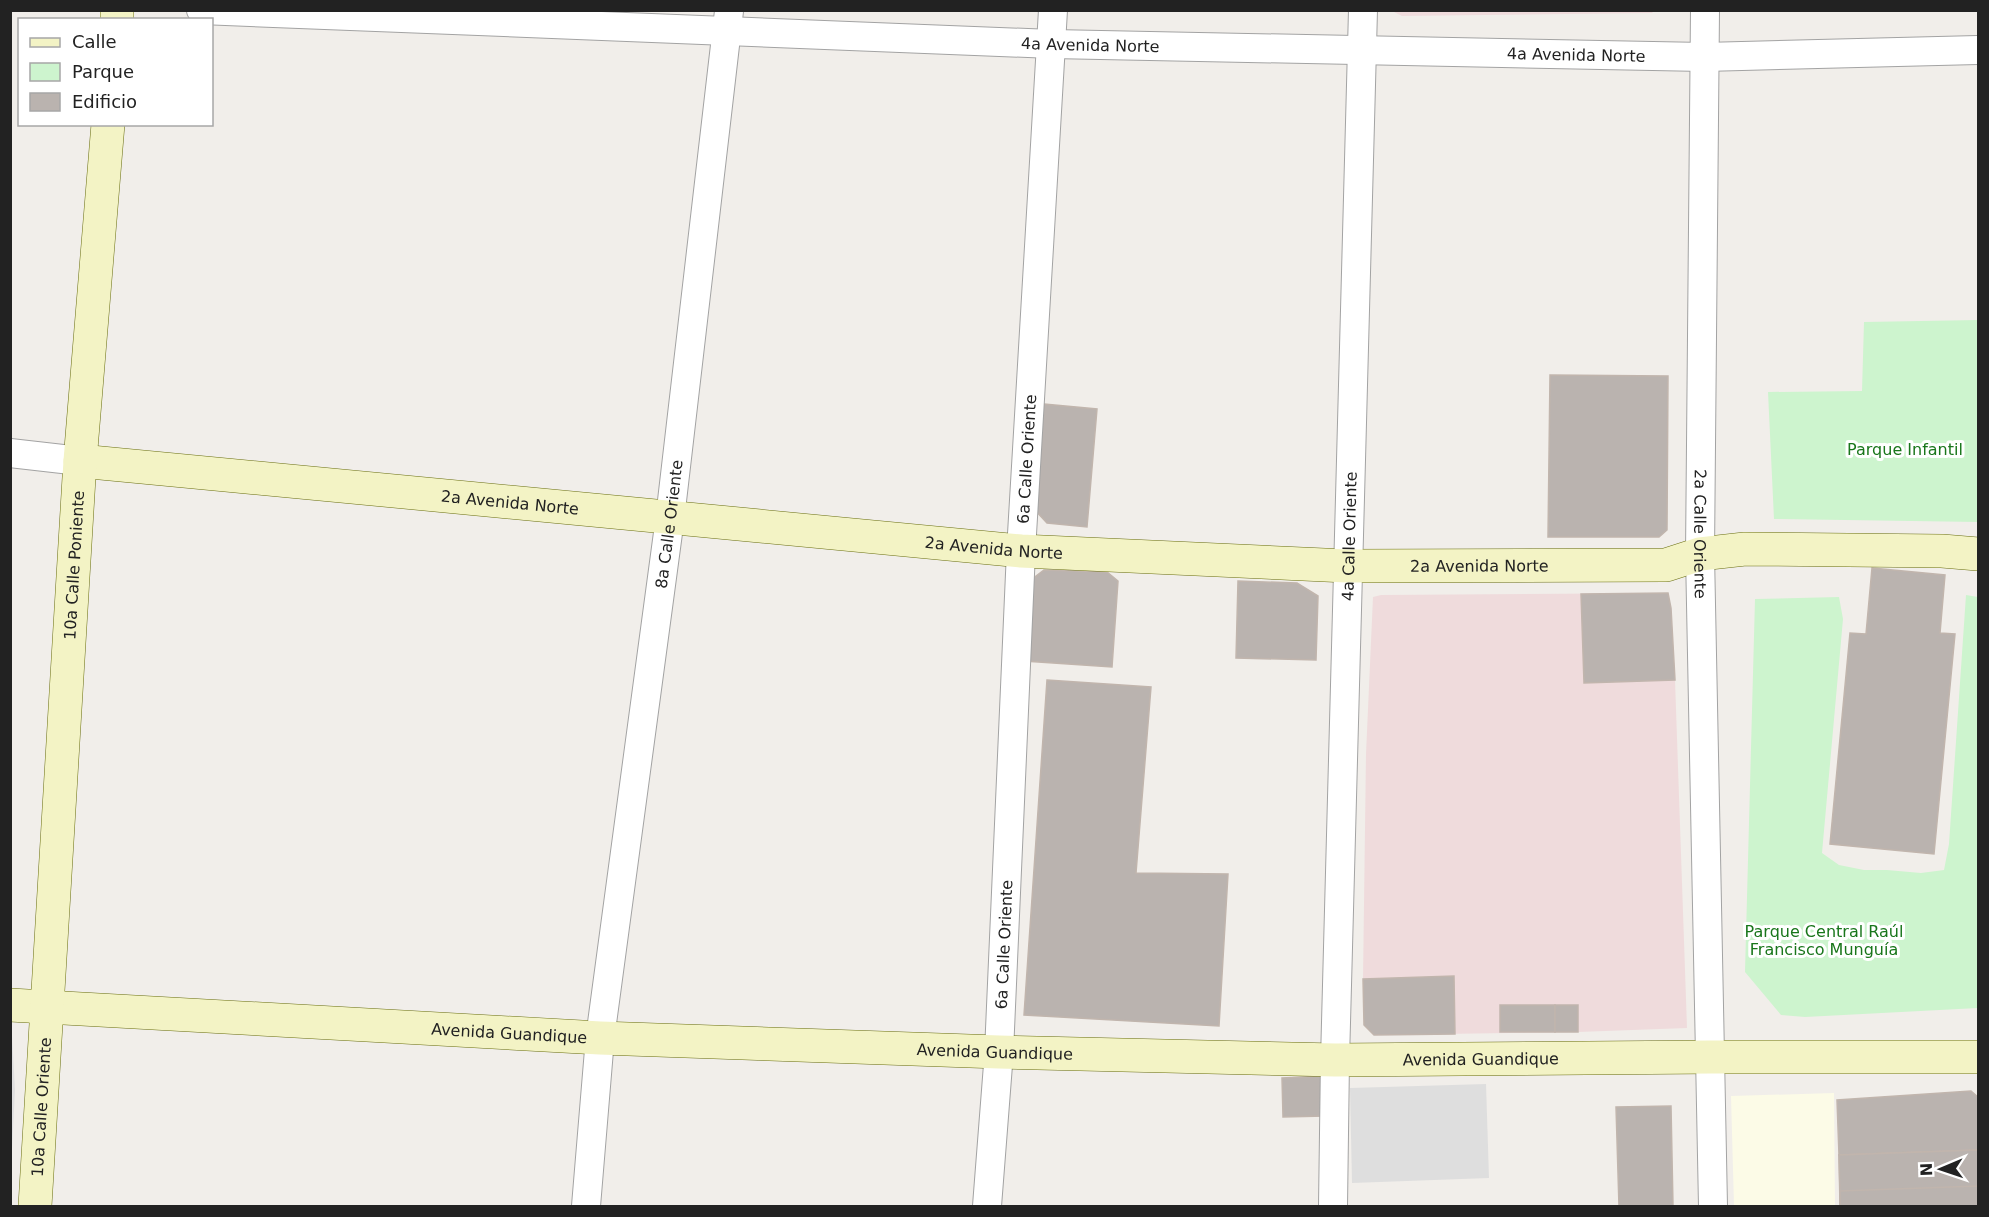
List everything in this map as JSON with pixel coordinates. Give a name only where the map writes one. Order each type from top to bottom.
[{"type":"street","name":"4a Avenida Norte","points":[[201,10],[729,20],[1052,44],[1362,51],[1704,57],[1978,50]]},
{"type":"street","name":"6a Calle Oriente","points":[[987,1206],[999,1052],[1021,552],[1053,10]]},
{"type":"street","name":"4a Calle Oriente","points":[[1333,1206],[1347,566],[1363,10]]},
{"type":"street","name":"2a Calle Oriente","points":[[1705,10],[1700,554],[1712,1057],[1713,1206]]},
{"type":"street","name":"8a Calle Oriente","points":[[586,1206],[600,1038],[670,518],[729,20]]},
{"type":"street","name":"10a Calle Poniente","points":[[47,1007],[80,460],[108,126]]},
{"type":"street","name":"2a Avenida Norte","points":[[10,453],[1021,552],[1347,566],[1666,565],[1700,554],[1745,549],[1942,551],[1978,554]]},
{"type":"street","name":"Avenida Guandique","points":[[10,1005],[600,1038],[999,1052],[1335,1060],[1978,1057]]},
{"type":"street","name":"10a Calle Oriente","points":[[35,1206],[47,1007]]},
{"type":"shaded area","points":[[1392,11],[1654,11],[1652,13],[1402,16]]},
{"type":"shaded area","points":[[1668,593],[1675,680],[1687,1028],[1374,1035],[1364,1025],[1363,979],[1366,754],[1373,597],[1381,595]]},
{"type":"shaded area","points":[[11,1035],[15,1090],[11,1168]]},
{"type":"shaded area","points":[[1486,1084],[1489,1178],[1352,1183],[1350,1088]]},
{"type":"shaded area","points":[[1834,1093],[1835,1206],[1734,1206],[1731,1096]]},
{"type":"green space","name":"Parque Infantil","points":[[1978,320],[1978,522],[1774,519],[1768,392],[1862,391],[1864,322]]},
{"type":"green space","name":"Parque Central Raúl Francisco Munguía","points":[[1966,595],[1978,597],[1978,1008],[1805,1017],[1781,1015],[1745,972],[1755,599],[1839,597],[1843,619],[1822,853],[1839,865],[1864,870],[1921,873],[1944,870],[1949,844]]},
{"type":"building","points":[[1550,375],[1668,376],[1667,530],[1659,537],[1548,537]]},
{"type":"building","points":[[1044,404],[1097,409],[1087,527],[1047,523],[1034,509]]},
{"type":"building","points":[[1872,568],[1945,575],[1940,633],[1955,634],[1934,854],[1830,844],[1850,633],[1866,634]]},
{"type":"building","points":[[1044,570],[1107,572],[1118,581],[1112,667],[1024,661],[1031,580]]},
{"type":"building","points":[[1238,581],[1297,583],[1318,596],[1316,660],[1236,658]]},
{"type":"building","points":[[1668,593],[1675,680],[1584,683],[1581,594]]},
{"type":"building","points":[[1047,680],[1151,687],[1136,873],[1228,874],[1219,1026],[1024,1015]]},
{"type":"building","points":[[1454,976],[1455,1034],[1374,1035],[1364,1025],[1363,979]]},
{"type":"building","points":[[1500,1005],[1555,1005],[1555,1032],[1500,1032]]},
{"type":"building","points":[[1555,1005],[1578,1005],[1578,1032],[1555,1032]]},
{"type":"building","points":[[1324,1076],[1325,1116],[1283,1117],[1282,1078]]},
{"type":"building","points":[[1971,1091],[1978,1097],[1978,1150],[1839,1155],[1837,1100]]},
{"type":"building","points":[[1671,1106],[1673,1206],[1619,1206],[1616,1107]]},
{"type":"building","points":[[1978,1150],[1978,1186],[1840,1191],[1839,1155]]},
{"type":"building","points":[[1978,1150],[1978,1206],[1840,1206],[1839,1155]]},
{"type":"building","points":[[1978,1186],[1978,1206],[1840,1206],[1840,1191]]}]
